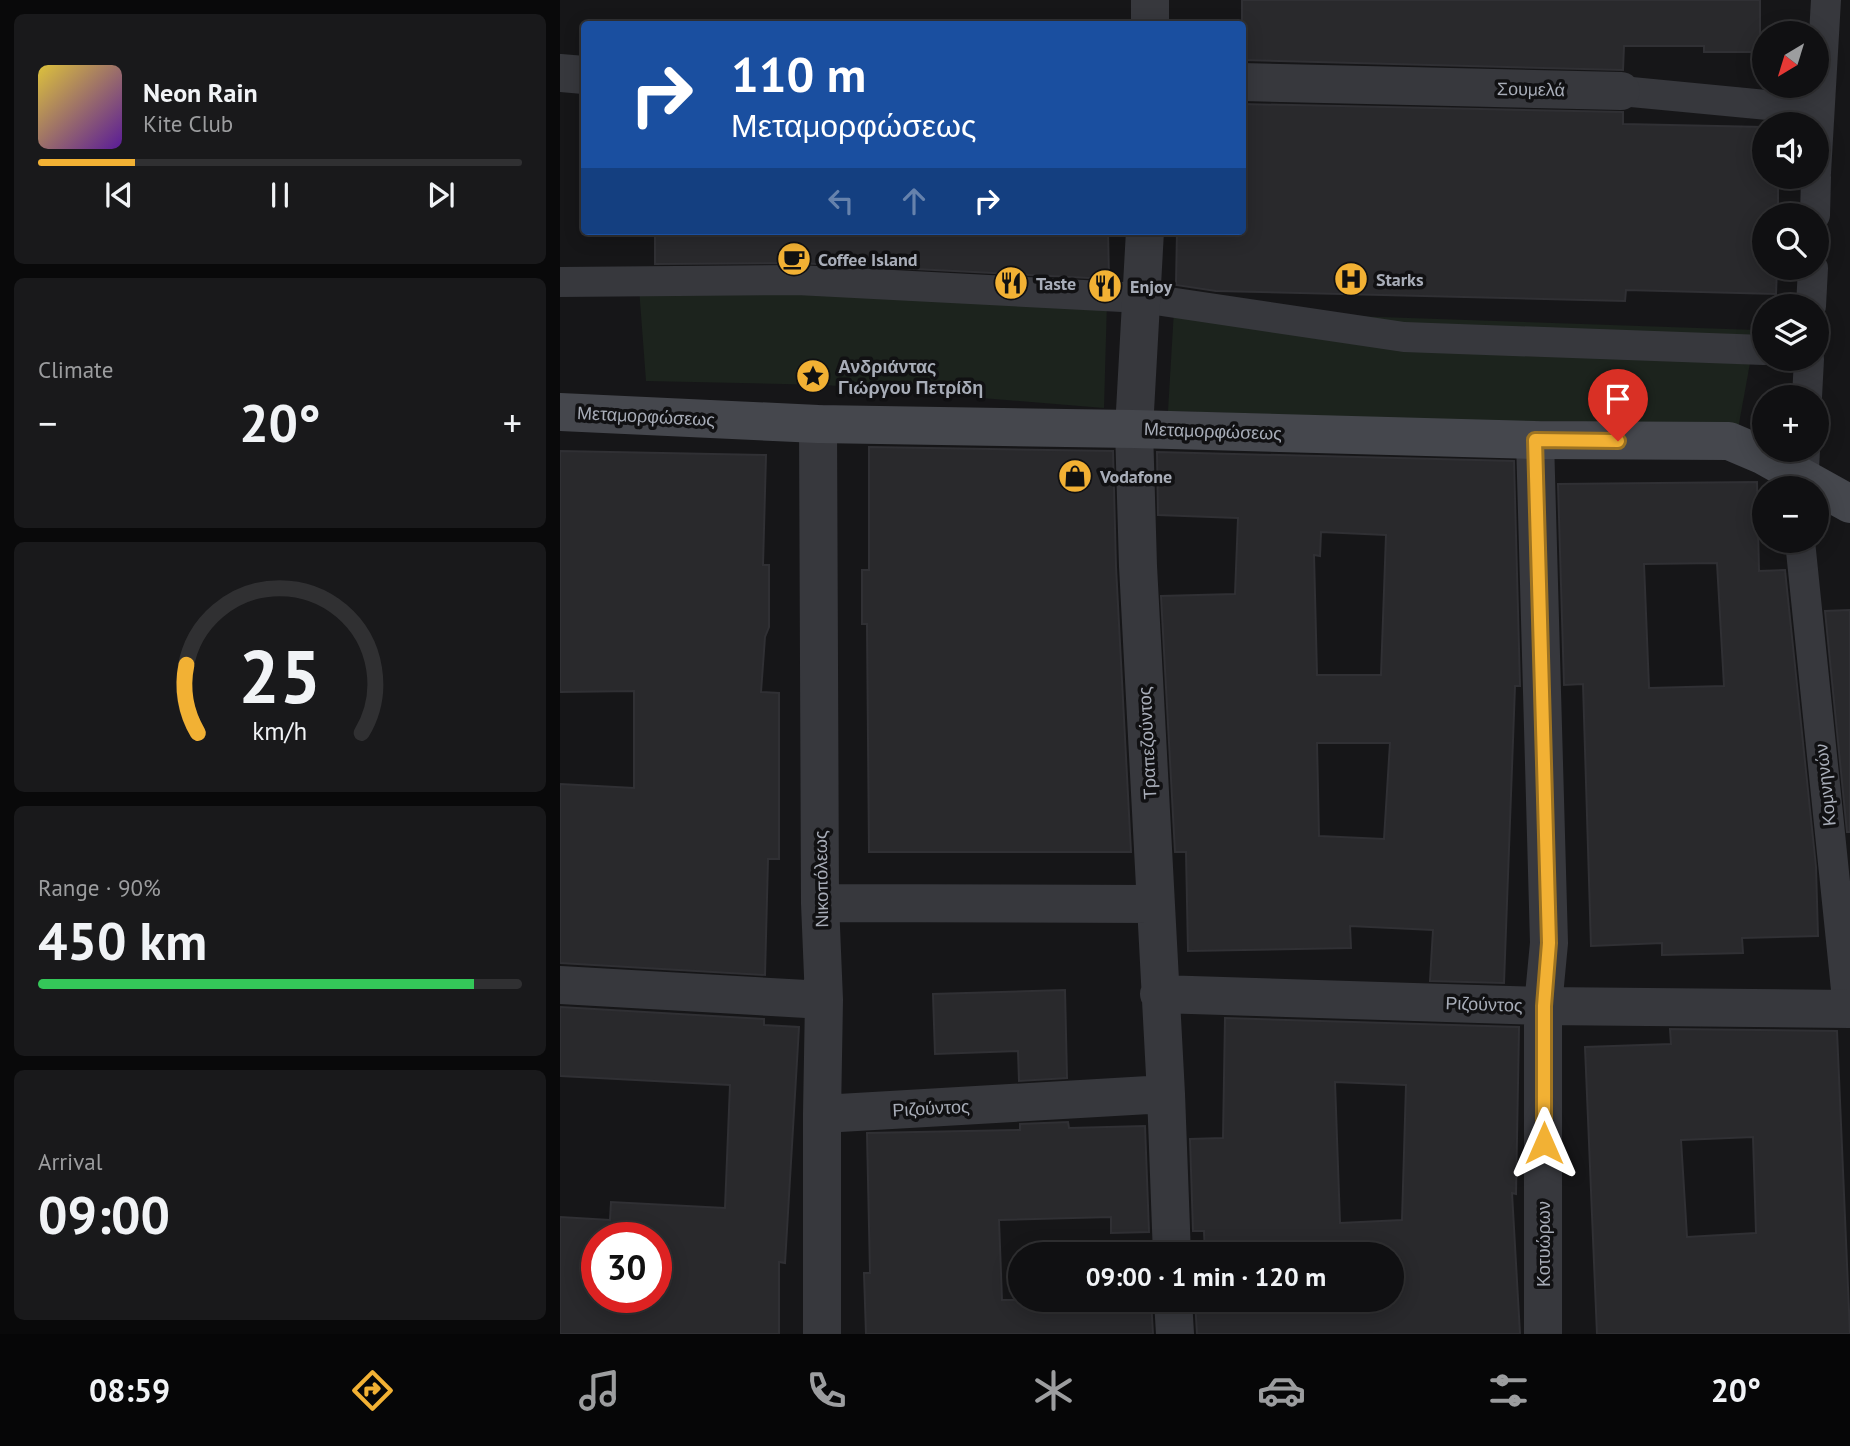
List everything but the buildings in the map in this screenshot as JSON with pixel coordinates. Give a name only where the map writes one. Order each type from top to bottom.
[{"type":"main road","name":"Μεταμορφώσεως","points":[[560,412],[818,424],[1535,440],[1729,441],[1804,472],[1850,504]]},
{"type":"street","points":[[1150,0],[1150,21]]},
{"type":"street","points":[[1819,110],[1826,0]]},
{"type":"street","points":[[560,73],[581,75]]},
{"type":"street","name":"Σουμελά","points":[[1246,82],[1622,91],[1819,110]]},
{"type":"street","name":"Τραπεζούντος","points":[[1145,235],[1134,429],[1172,1242]]},
{"type":"street","points":[[560,282],[797,280],[1142,298],[1404,337],[1752,350]]},
{"type":"street","name":"Νικοπόλεως","points":[[818,424],[820,903],[824,1000],[822,1334]]},
{"type":"street","name":"Κοτυώρων","points":[[1535,440],[1549,943],[1544,1006],[1544,1334]]},
{"type":"street","name":"Κομνηνών","points":[[1801,553],[1849,1016]]},
{"type":"street","points":[[820,903],[1154,904]]},
{"type":"street","points":[[560,985],[824,1000]]},
{"type":"street","name":"Ριζούντος","points":[[1159,994],[1849,1016]]},
{"type":"street","name":"Ριζούντος","points":[[822,1114],[1166,1094]]},
{"type":"street","points":[[1174,1312],[1175,1334]]},
{"type":"shaded area","points":[[639,288],[1107,301],[1104,408],[826,385],[646,381]]},
{"type":"shaded area","points":[[1174,310],[1752,330],[1752,352],[1738,429],[1168,411]]},
{"type":"place","name":"Coffee Island","points":[[794,259]]},
{"type":"place","name":"Starks","points":[[1351,279]]},
{"type":"place","name":"Taste","points":[[1011,283]]},
{"type":"place","name":"Enjoy","points":[[1105,286]]},
{"type":"place","name":"Ανδριάντας Γιώργου Πετρίδη","points":[[813,376]]},
{"type":"place","name":"Vodafone","points":[[1075,476]]},
{"type":"route","points":[[1544,1143],[1544,1006],[1549,943],[1535,440],[1618,441]]}]
